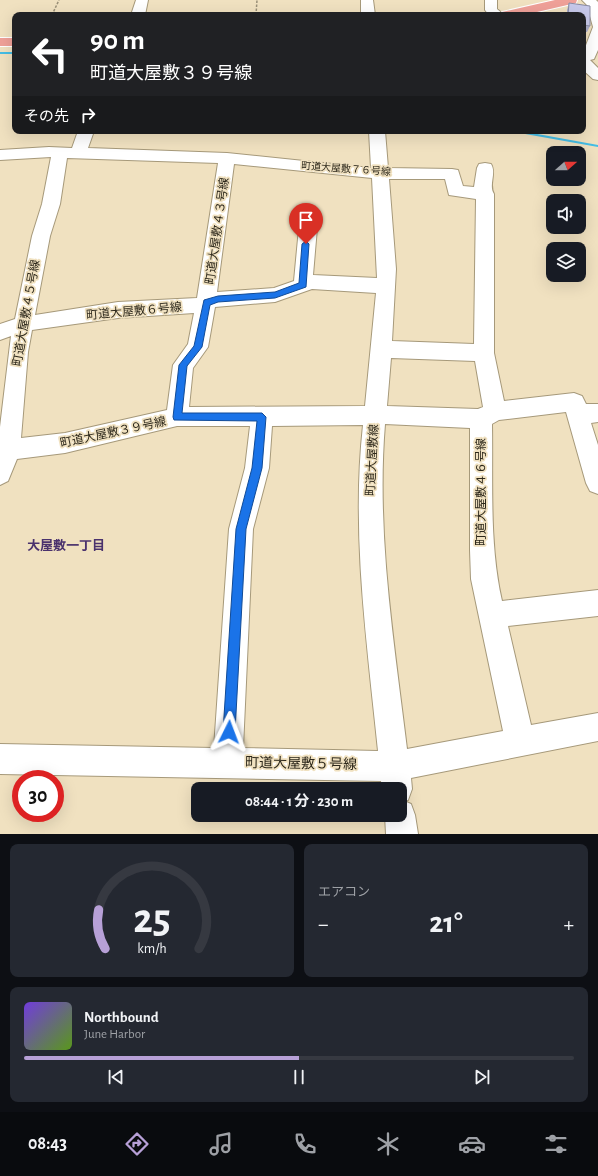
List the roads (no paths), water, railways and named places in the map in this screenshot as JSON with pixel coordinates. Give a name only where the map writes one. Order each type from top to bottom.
[{"type":"main road","points":[[532,12],[572,0]]},
{"type":"main road","points":[[0,42],[12,42]]},
{"type":"street","points":[[139,12],[142,0]]},
{"type":"street","points":[[367,0],[368,12]]},
{"type":"street","points":[[491,0],[491,10],[493,12]]},
{"type":"street","points":[[588,0],[593,4],[598,25]]},
{"type":"street","points":[[598,29],[587,64],[598,76]]},
{"type":"street","name":"町道大屋敷４５号線","points":[[0,474],[9,450],[18,352],[41,236],[69,153],[84,134]]},
{"type":"street","name":"町道大屋敷線","points":[[377,134],[387,252],[387,286],[371,475],[372,546],[396,778]]},
{"type":"street","name":"町道大屋敷７６号線","points":[[0,154],[69,153],[227,158],[380,173],[452,174],[455,191],[482,194]]},
{"type":"street","name":"町道大屋敷４３号線","points":[[177,417],[183,365],[198,347],[206,303],[227,158]]},
{"type":"street","points":[[485,168],[482,194],[485,194],[484,353],[488,415],[574,402],[588,413],[598,483]]},
{"type":"street","points":[[303,285],[308,228]]},
{"type":"street","name":"町道大屋敷６号線","points":[[0,332],[24,324],[118,310],[198,305],[218,299],[275,295],[310,282],[387,286]]},
{"type":"street","points":[[381,349],[484,353]]},
{"type":"street","name":"町道大屋敷３９号線","points":[[9,450],[66,443],[177,417],[488,415]]},
{"type":"street","name":"町道大屋敷４６号線","points":[[488,415],[482,550],[484,579],[520,742]]},
{"type":"street","points":[[228,763],[241,529],[257,468],[262,417]]},
{"type":"street","points":[[491,615],[598,604]]},
{"type":"street","name":"町道大屋敷５号線","points":[[0,759],[228,763],[396,778],[520,742],[598,728]]},
{"type":"street","points":[[401,822],[402,834]]},
{"type":"waterway","points":[[0,53],[12,53]]},
{"type":"waterway","points":[[531,134],[598,146]]},
{"type":"district","name":"大屋敷一丁目","points":[[66,546]]}]
